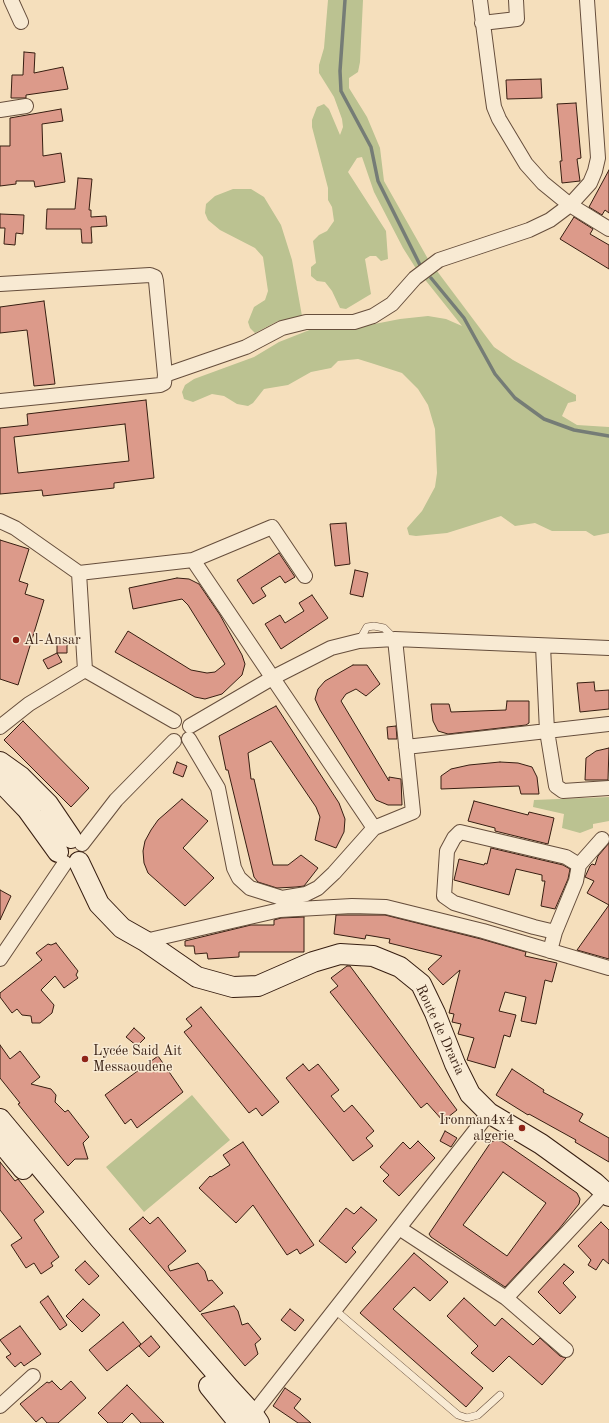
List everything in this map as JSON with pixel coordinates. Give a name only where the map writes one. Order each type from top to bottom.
[{"type":"main road","points":[[0,762],[21,777],[48,804],[71,852]]},
{"type":"main road","points":[[0,781],[71,852]]},
{"type":"main road","name":"Route de Draria","points":[[71,852],[99,904],[122,928],[197,977],[233,987],[258,986],[312,962],[340,954],[373,956],[400,967],[421,984],[435,1013],[455,1064],[470,1094],[489,1113],[542,1144],[607,1194]]},
{"type":"main road","points":[[0,1119],[230,1389],[251,1420]]},
{"type":"main road","points":[[0,1141],[251,1420]]},
{"type":"street","points":[[11,0],[21,22]]},
{"type":"street","points":[[480,0],[494,107],[499,119],[526,164],[544,183],[570,205],[609,229]]},
{"type":"street","points":[[482,23],[517,19],[516,0]]},
{"type":"street","points":[[165,375],[246,347],[282,328],[306,322],[354,322],[373,316],[392,304],[415,278],[439,260],[529,230],[550,220],[570,205],[590,183],[595,171],[603,162],[587,0]]},
{"type":"street","points":[[0,110],[26,106]]},
{"type":"street","points":[[0,284],[150,275],[154,277],[156,281],[165,375],[164,383],[160,385],[0,401]]},
{"type":"street","points":[[0,521],[15,528],[80,573],[193,560],[272,526],[305,576]]},
{"type":"street","points":[[193,560],[274,677],[374,828]]},
{"type":"street","points":[[80,573],[85,670]]},
{"type":"street","points":[[85,670],[174,721],[182,720],[190,732],[218,788],[234,868],[239,878],[250,888],[282,898],[306,894],[318,888],[334,873],[374,828],[413,812],[395,639]]},
{"type":"street","points":[[174,721],[169,731],[174,741],[182,743],[190,732],[274,677],[331,648],[359,641],[395,639],[609,648]]},
{"type":"street","points":[[543,646],[547,731],[556,786],[563,791],[609,788]]},
{"type":"street","points":[[0,727],[29,704],[85,670]]},
{"type":"street","points":[[406,747],[609,724]]},
{"type":"street","points":[[0,959],[71,852],[116,800],[174,741]]},
{"type":"street","points":[[555,932],[454,903],[444,896],[447,851],[454,838],[460,832],[566,857],[579,865]]},
{"type":"street","points":[[550,951],[555,932],[576,881],[579,865],[602,839]]},
{"type":"street","points":[[144,941],[280,910],[352,906],[386,907],[483,931],[609,968]]},
{"type":"street","points":[[251,1420],[489,1113]]},
{"type":"street","points":[[506,1298],[607,1194]]},
{"type":"street","points":[[399,1228],[506,1298],[566,1350]]},
{"type":"street","points":[[0,1406],[33,1376]]},
{"type":"lane","points":[[335,1310],[458,1415],[467,1418],[478,1415],[500,1395]]},
{"type":"green space","points":[[328,0],[363,0],[360,62],[358,72],[349,78],[349,88],[367,117],[380,148],[384,181],[428,259],[494,347],[513,360],[576,395],[576,401],[568,403],[562,416],[577,425],[609,427],[609,533],[594,536],[586,531],[552,531],[535,523],[515,526],[501,516],[447,533],[416,536],[409,535],[407,528],[422,511],[435,487],[437,473],[435,429],[428,405],[418,389],[402,373],[371,363],[358,359],[338,361],[331,368],[311,372],[288,385],[264,389],[253,403],[248,406],[237,404],[224,396],[212,394],[193,402],[184,399],[182,392],[185,385],[194,379],[254,357],[279,342],[312,329],[359,327],[400,319],[428,316],[446,319],[462,326],[415,267],[403,248],[374,192],[362,157],[357,158],[348,172],[386,231],[388,259],[381,261],[376,256],[370,256],[365,259],[371,294],[346,309],[340,308],[332,291],[325,282],[317,281],[311,276],[311,267],[316,263],[313,241],[319,235],[327,231],[334,221],[332,207],[328,200],[328,188],[312,127],[312,120],[317,107],[324,104],[329,109],[340,135],[343,127],[342,119],[334,97],[319,73],[319,65],[324,48]]},
{"type":"green space","points":[[233,189],[251,189],[264,197],[281,225],[292,260],[302,316],[278,321],[255,333],[250,328],[248,322],[254,307],[265,300],[268,291],[263,257],[255,248],[220,230],[208,220],[205,213],[206,204],[215,196]]},
{"type":"green space","points":[[609,797],[609,821],[593,824],[593,828],[580,833],[562,828],[564,814],[533,807],[534,800]]},
{"type":"green space","points":[[192,1095],[230,1140],[144,1212],[106,1167]]},
{"type":"building","points":[[24,52],[35,53],[34,73],[63,67],[68,89],[26,95],[26,98],[11,98],[12,75],[23,75]]},
{"type":"building","points":[[541,79],[542,98],[507,99],[506,80]]},
{"type":"building","points":[[576,103],[581,158],[577,159],[580,181],[562,183],[560,161],[562,161],[557,104]]},
{"type":"building","points":[[61,109],[63,121],[42,124],[43,156],[61,153],[65,182],[35,187],[34,181],[16,181],[16,184],[0,186],[0,146],[10,146],[10,118]]},
{"type":"building","points":[[609,170],[609,213],[605,210],[602,215],[589,207]]},
{"type":"building","points":[[78,178],[92,179],[89,210],[91,210],[91,217],[106,216],[107,226],[91,227],[92,243],[82,243],[81,229],[46,229],[47,209],[75,209]]},
{"type":"building","points":[[0,214],[24,215],[23,234],[16,233],[15,245],[4,244],[5,228],[0,228]]},
{"type":"building","points":[[574,217],[593,229],[590,234],[609,245],[609,269],[560,239]]},
{"type":"building","points":[[44,301],[55,384],[34,386],[27,330],[0,333],[0,307]]},
{"type":"building","points":[[146,400],[154,478],[114,483],[114,488],[43,496],[42,490],[0,494],[0,428],[28,425],[27,414]],"holes":[[[125,424],[129,461],[18,473],[14,437]]]},
{"type":"building","points":[[346,523],[350,564],[335,566],[330,524]]},
{"type":"building","name":"Al-Ansar","points":[[0,540],[29,549],[19,581],[28,584],[25,594],[44,600],[18,685],[0,679]]},
{"type":"building","points":[[279,553],[295,577],[285,583],[280,576],[261,588],[266,596],[253,604],[237,580]]},
{"type":"building","points":[[355,570],[368,573],[363,597],[350,594]]},
{"type":"building","points":[[177,578],[189,579],[199,584],[220,615],[242,655],[245,664],[242,675],[222,694],[205,699],[195,697],[115,652],[128,631],[191,670],[207,673],[215,672],[225,664],[188,605],[182,599],[133,609],[129,588]]},
{"type":"building","points":[[312,595],[328,618],[281,649],[265,624],[280,615],[285,623],[304,611],[299,603]]},
{"type":"building","points":[[67,643],[67,653],[57,653],[57,644]]},
{"type":"building","points":[[57,653],[62,662],[48,669],[43,660]]},
{"type":"building","points":[[353,665],[367,665],[380,684],[366,696],[356,689],[346,694],[341,701],[389,781],[389,777],[401,779],[402,805],[388,805],[376,800],[320,710],[315,699],[318,689],[325,681]]},
{"type":"building","points":[[594,682],[595,691],[609,690],[609,709],[580,712],[577,683]]},
{"type":"building","points":[[507,701],[529,701],[529,723],[526,725],[448,734],[438,731],[433,721],[431,704],[449,704],[451,712],[506,710]]},
{"type":"building","points":[[276,706],[339,803],[345,819],[344,832],[336,848],[315,840],[320,817],[316,807],[271,741],[248,753],[251,779],[254,779],[273,865],[288,865],[301,855],[318,868],[304,886],[277,888],[258,882],[254,877],[228,770],[226,770],[219,736]]},
{"type":"building","points":[[23,721],[89,788],[71,807],[4,740]]},
{"type":"building","points":[[396,726],[397,739],[388,739],[387,727]]},
{"type":"building","points":[[609,748],[608,780],[585,780],[586,758],[596,751]]},
{"type":"building","points":[[177,762],[187,766],[183,777],[173,773]]},
{"type":"building","points":[[500,762],[518,763],[532,767],[537,777],[539,794],[521,794],[519,786],[441,789],[441,776],[451,769],[469,765]]},
{"type":"building","points":[[182,799],[208,821],[183,848],[214,878],[185,906],[148,873],[144,863],[143,851],[145,841],[158,820]]},
{"type":"building","points":[[474,801],[528,815],[529,812],[554,818],[548,844],[495,831],[495,828],[468,821]]},
{"type":"building","points":[[609,843],[609,905],[587,893],[594,881],[585,877],[590,866],[592,864],[595,865],[598,856]]},
{"type":"building","points":[[491,848],[563,865],[570,869],[568,879],[555,909],[541,906],[545,881],[542,881],[542,875],[516,869],[509,895],[454,880],[459,859],[484,865],[485,863],[487,864]]},
{"type":"building","points":[[0,890],[11,896],[0,920]]},
{"type":"building","points":[[609,905],[609,959],[577,950]]},
{"type":"building","points":[[336,915],[385,915],[481,939],[526,952],[525,956],[557,963],[552,982],[545,980],[536,1024],[521,1021],[526,997],[505,992],[499,1011],[516,1015],[510,1037],[504,1035],[495,1068],[467,1060],[474,1038],[458,1034],[461,1024],[452,1022],[454,1014],[449,1013],[460,970],[443,985],[428,969],[442,956],[389,943],[390,939],[366,935],[365,939],[334,934]]},
{"type":"building","points":[[304,917],[304,952],[239,952],[239,957],[208,959],[207,953],[195,954],[194,946],[185,946],[185,941],[251,925],[274,925],[274,920],[281,918]]},
{"type":"building","points":[[56,943],[78,971],[76,975],[78,978],[64,988],[55,976],[41,990],[54,1005],[52,1013],[40,1023],[32,1023],[31,1016],[22,1015],[17,1009],[12,1013],[0,997],[0,993],[42,960],[36,953],[48,944],[51,945]]},
{"type":"building","points":[[347,966],[350,966],[457,1110],[443,1121],[427,1103],[421,1108],[330,992],[338,986],[331,978]]},
{"type":"building","points":[[201,1007],[279,1102],[262,1116],[256,1108],[249,1113],[184,1032],[192,1026],[186,1019]]},
{"type":"building","points":[[134,1028],[145,1038],[137,1046],[126,1037]]},
{"type":"building","points":[[0,1045],[10,1059],[20,1051],[40,1077],[31,1084],[51,1089],[56,1095],[55,1102],[65,1112],[68,1110],[89,1137],[83,1143],[88,1159],[75,1159],[68,1166],[18,1104],[20,1103],[0,1078]]},
{"type":"building","points":[[158,1056],[183,1092],[137,1128],[131,1119],[125,1124],[105,1095]]},
{"type":"building","points":[[303,1064],[309,1071],[318,1064],[339,1090],[331,1096],[344,1112],[352,1105],[374,1131],[366,1138],[373,1146],[353,1161],[286,1078]]},
{"type":"building","points":[[512,1069],[544,1090],[543,1092],[583,1114],[579,1121],[609,1138],[609,1162],[575,1142],[576,1140],[529,1114],[528,1115],[496,1095]]},
{"type":"building","points":[[445,1131],[457,1138],[451,1147],[440,1141]]},
{"type":"building","points":[[496,1140],[503,1142],[577,1193],[580,1199],[579,1204],[559,1229],[505,1287],[431,1237],[429,1234],[491,1142]],"holes":[[[503,1172],[546,1203],[507,1256],[463,1225]]]},
{"type":"building","points":[[418,1141],[435,1158],[399,1196],[383,1181],[389,1175],[380,1167],[403,1142],[410,1149]]},
{"type":"building","points":[[243,1142],[314,1245],[300,1254],[297,1249],[287,1255],[253,1205],[236,1223],[199,1188],[210,1176],[211,1177],[230,1165],[223,1155]]},
{"type":"building","points":[[0,1162],[15,1181],[18,1179],[44,1212],[34,1220],[59,1257],[51,1263],[53,1266],[41,1274],[34,1263],[26,1268],[11,1245],[22,1238],[0,1210]]},
{"type":"building","points":[[361,1207],[377,1220],[352,1248],[356,1252],[346,1263],[319,1241],[346,1208],[354,1214]]},
{"type":"building","points":[[143,1217],[150,1224],[158,1217],[186,1251],[168,1266],[170,1271],[198,1263],[205,1271],[208,1281],[212,1280],[223,1293],[200,1312],[129,1229]]},
{"type":"building","points":[[601,1222],[609,1230],[609,1264],[603,1259],[596,1270],[588,1265],[591,1260],[578,1246]]},
{"type":"building","points":[[414,1253],[448,1282],[430,1301],[414,1287],[393,1309],[483,1388],[466,1407],[360,1313]]},
{"type":"building","points":[[85,1261],[99,1276],[89,1285],[75,1270]]},
{"type":"building","points":[[564,1264],[574,1272],[563,1283],[576,1297],[560,1314],[538,1292]]},
{"type":"building","points":[[48,1296],[67,1325],[60,1330],[40,1302]]},
{"type":"building","points":[[464,1298],[495,1326],[502,1318],[533,1345],[540,1338],[560,1356],[566,1358],[542,1385],[509,1356],[493,1372],[471,1353],[478,1346],[447,1316]]},
{"type":"building","points":[[83,1299],[100,1315],[82,1332],[66,1316]]},
{"type":"building","points":[[234,1306],[238,1311],[242,1325],[248,1323],[261,1339],[255,1344],[258,1354],[245,1366],[201,1314]]},
{"type":"building","points":[[290,1309],[304,1320],[295,1331],[281,1320]]},
{"type":"building","points":[[123,1322],[141,1344],[107,1371],[89,1350]]},
{"type":"building","points":[[20,1326],[41,1354],[24,1366],[21,1362],[15,1367],[6,1357],[11,1354],[0,1340]]},
{"type":"building","points":[[151,1336],[160,1347],[149,1357],[139,1346]]},
{"type":"building","points":[[52,1381],[61,1390],[71,1381],[86,1398],[58,1423],[47,1423],[42,1417],[36,1422],[20,1404],[47,1382],[49,1383]]},
{"type":"building","points":[[127,1385],[164,1423],[141,1423],[132,1413],[122,1423],[108,1423],[98,1413]]},
{"type":"building","points":[[285,1388],[301,1399],[294,1408],[311,1423],[298,1423],[273,1406]]},
{"type":"waterway","points":[[345,0],[340,71],[341,91],[371,147],[378,181],[420,265]]},
{"type":"waterway","points":[[431,278],[464,318],[495,374],[515,398],[544,419],[574,430],[609,436]]},
{"type":"place","name":"Al-Ansar","points":[[16,640]]},
{"type":"place","name":"Lycée Said Ait Messaoudene","points":[[85,1059]]},
{"type":"place","name":"Ironman4x4 algerie","points":[[522,1128]]}]
